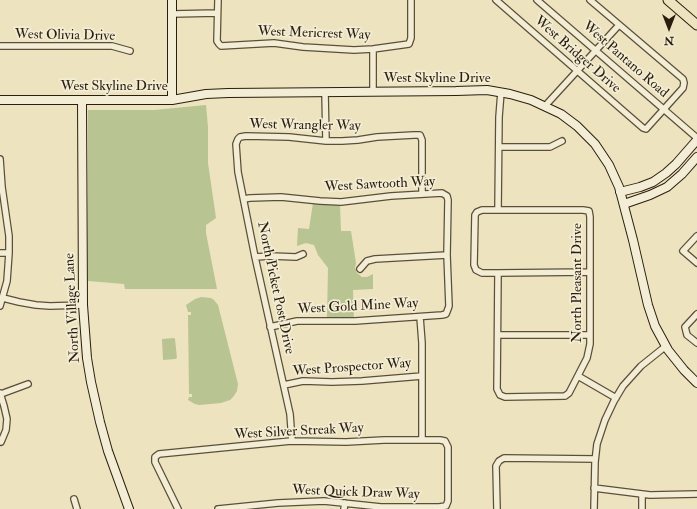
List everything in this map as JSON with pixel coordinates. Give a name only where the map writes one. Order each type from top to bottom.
[{"type":"main road","points":[[668,0],[697,25]]},
{"type":"street","points":[[172,0],[172,100]]},
{"type":"street","points":[[172,14],[217,13],[218,0]]},
{"type":"street","name":"West Mericrest Way","points":[[217,13],[217,41],[221,46],[274,43],[328,49],[373,49],[409,44],[411,38],[411,0]]},
{"type":"street","name":"West Bridger Drive","points":[[496,0],[643,128],[646,129],[664,110]]},
{"type":"street","name":"West Pantano Road","points":[[537,0],[697,139]]},
{"type":"street","points":[[590,0],[683,79],[683,88],[664,110]]},
{"type":"street","points":[[545,106],[619,25]]},
{"type":"street","name":"West Olivia Drive","points":[[0,46],[112,46],[130,51]]},
{"type":"street","points":[[373,49],[373,92]]},
{"type":"street","name":"West Skyline Drive","points":[[0,100],[172,100],[216,93],[325,93],[487,90],[532,100],[561,114],[577,126],[595,144],[609,165],[619,187],[624,204],[648,305],[656,326],[666,346],[684,370],[697,382]]},
{"type":"street","points":[[501,92],[499,117],[498,210],[482,210],[477,212],[475,216],[474,264],[476,270],[482,273],[590,272]]},
{"type":"street","points":[[325,93],[326,140]]},
{"type":"street","name":"North Village Lane","points":[[82,100],[82,305],[87,358],[95,401],[108,451],[130,509]]},
{"type":"street","name":"West Wrangler Way","points":[[238,140],[240,137],[246,136],[358,140],[377,137],[420,135],[422,140],[422,194]]},
{"type":"street","points":[[620,192],[653,182],[676,164],[697,139]]},
{"type":"street","name":"North Picket Post Drive","points":[[238,140],[236,144],[238,172],[270,327],[290,414],[292,441]]},
{"type":"street","points":[[499,147],[550,147],[562,141]]},
{"type":"street","points":[[624,204],[667,187],[682,174],[697,157]]},
{"type":"street","points":[[0,159],[1,187],[9,236],[7,282],[0,306]]},
{"type":"street","name":"West Sawtooth Way","points":[[244,199],[258,197],[281,197],[341,202],[391,196],[442,193],[447,196],[448,200],[447,255]]},
{"type":"street","name":"North Pleasant Drive","points":[[498,210],[583,210],[588,212],[590,217],[590,344],[587,358],[569,393],[565,396],[504,397],[500,395],[497,389],[498,335]]},
{"type":"street","points":[[697,236],[683,251],[697,263]]},
{"type":"street","points":[[0,253],[9,253]]},
{"type":"street","points":[[255,257],[296,257],[303,254]]},
{"type":"street","points":[[360,269],[367,262],[375,259],[447,255]]},
{"type":"street","name":"West Gold Mine Way","points":[[270,327],[297,321],[355,321],[446,314],[449,306],[447,255]]},
{"type":"street","points":[[498,272],[498,335],[590,335]]},
{"type":"street","points":[[3,298],[36,305],[82,305]]},
{"type":"street","points":[[697,314],[686,327],[687,335],[697,343]]},
{"type":"street","points":[[420,317],[422,343],[422,440]]},
{"type":"street","points":[[594,509],[595,459],[597,444],[603,426],[623,386],[641,366],[666,346]]},
{"type":"street","name":"West Prospector Way","points":[[284,385],[303,381],[362,381],[422,376]]},
{"type":"street","points":[[578,376],[616,398]]},
{"type":"street","points":[[1,442],[6,430],[7,419],[0,394],[28,384]]},
{"type":"street","name":"West Silver Streak Way","points":[[178,509],[155,462],[155,457],[159,454],[292,441],[445,441],[448,446],[448,501],[446,506]]},
{"type":"street","points":[[497,509],[496,466],[499,461],[504,458],[595,459]]},
{"type":"street","points":[[594,488],[642,494],[697,494]]},
{"type":"street","points":[[642,494],[642,509]]},
{"type":"street","points":[[74,499],[77,509]]},
{"type":"street","name":"West Quick Draw Way","points":[[218,509],[324,501],[345,506],[414,508],[446,506]]},
{"type":"green space","points":[[206,105],[208,127],[208,163],[216,218],[206,225],[206,233],[217,289],[125,289],[124,284],[88,281],[88,110],[154,110]]},
{"type":"green space","points":[[313,203],[340,204],[341,231],[351,231],[356,263],[355,268],[357,273],[362,277],[367,277],[373,274],[373,289],[353,290],[354,318],[327,317],[328,268],[318,255],[314,245],[306,243],[297,246],[298,228],[309,229]]},
{"type":"green space","points":[[201,297],[211,298],[218,305],[238,384],[237,391],[230,400],[221,403],[199,405],[188,400],[189,397],[192,397],[192,394],[189,394],[188,315],[191,315],[191,312],[188,312],[186,305]]},
{"type":"green space","points":[[174,338],[177,358],[163,360],[162,339]]}]
